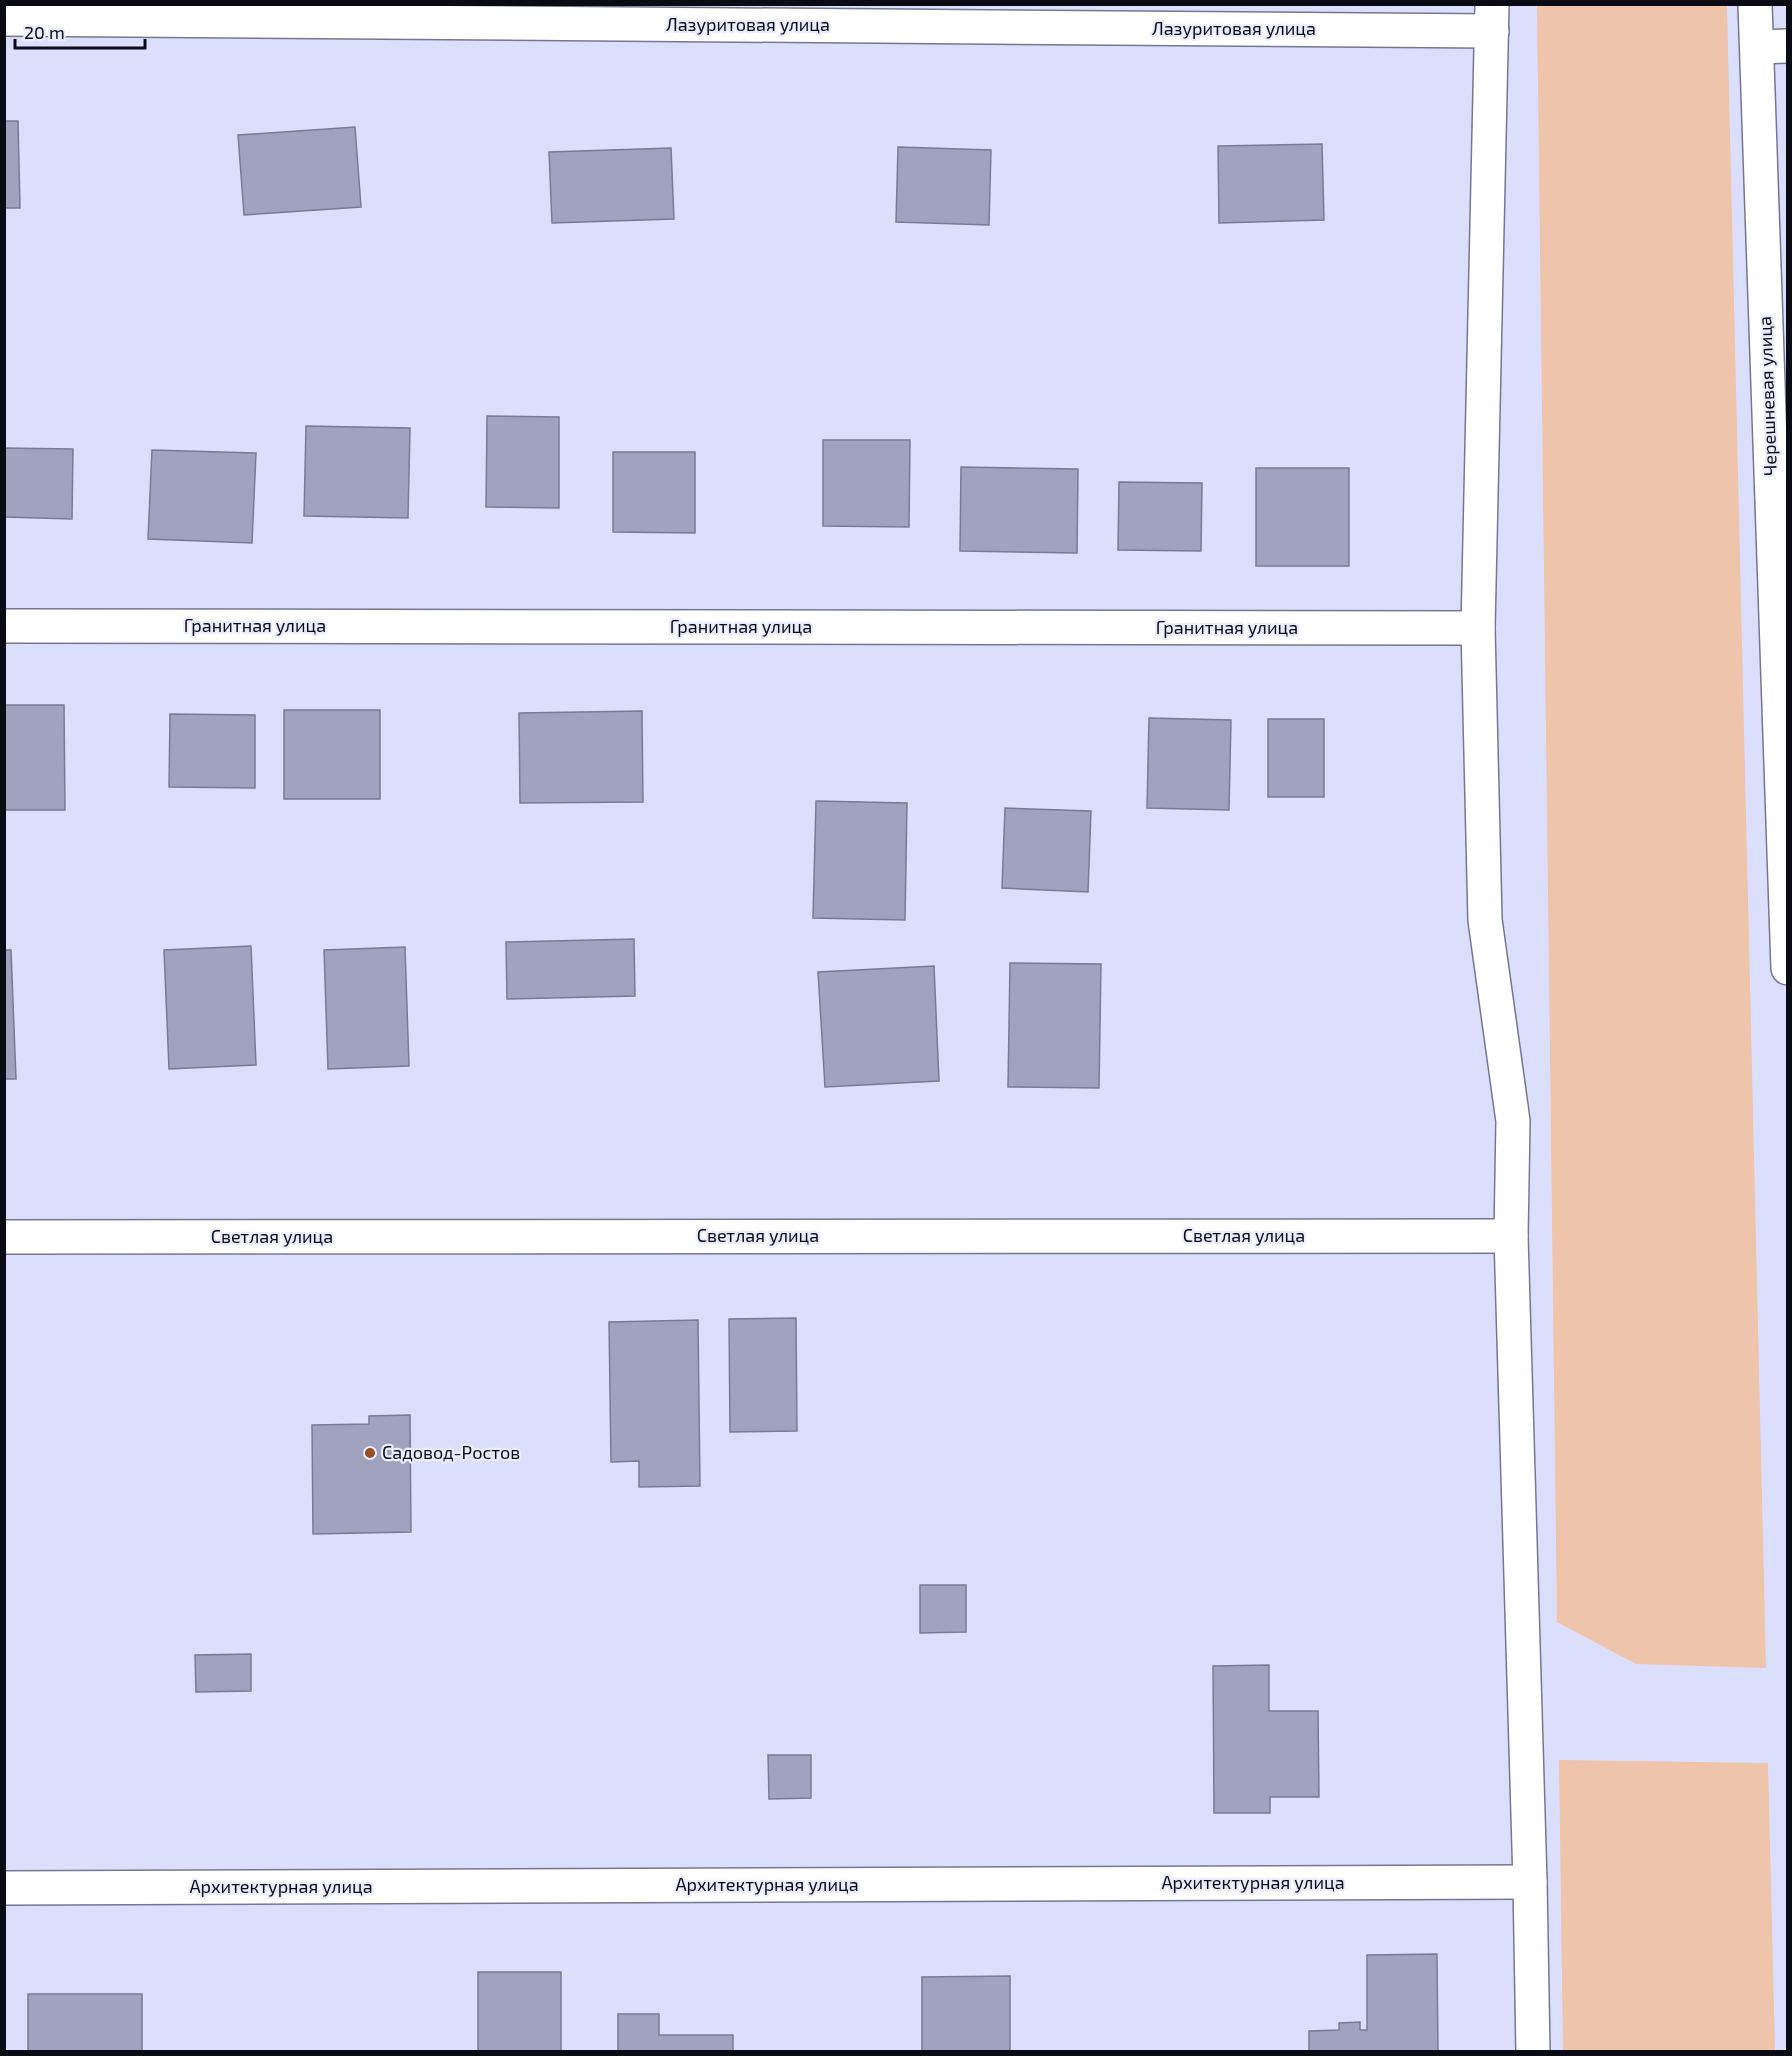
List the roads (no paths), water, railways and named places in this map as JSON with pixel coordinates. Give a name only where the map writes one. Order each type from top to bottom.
[{"type":"street","name":"Черешневая улица","points":[[1755,4],[1772,47],[1788,968]]},
{"type":"street","name":"Лазуритовая улица","points":[[4,19],[1492,18]]},
{"type":"street","points":[[1492,18],[1478,628],[1485,920],[1514,1121],[1510,1236],[1533,2052]]},
{"type":"street","name":"Гранитная улица","points":[[4,626],[1478,628]]},
{"type":"street","name":"Светлая улица","points":[[4,1237],[1510,1236]]},
{"type":"street","name":"Архитектурная улица","points":[[4,1888],[1530,1882]]},
{"type":"place","name":"Садовод-Ростов","points":[[370,1453]]}]
